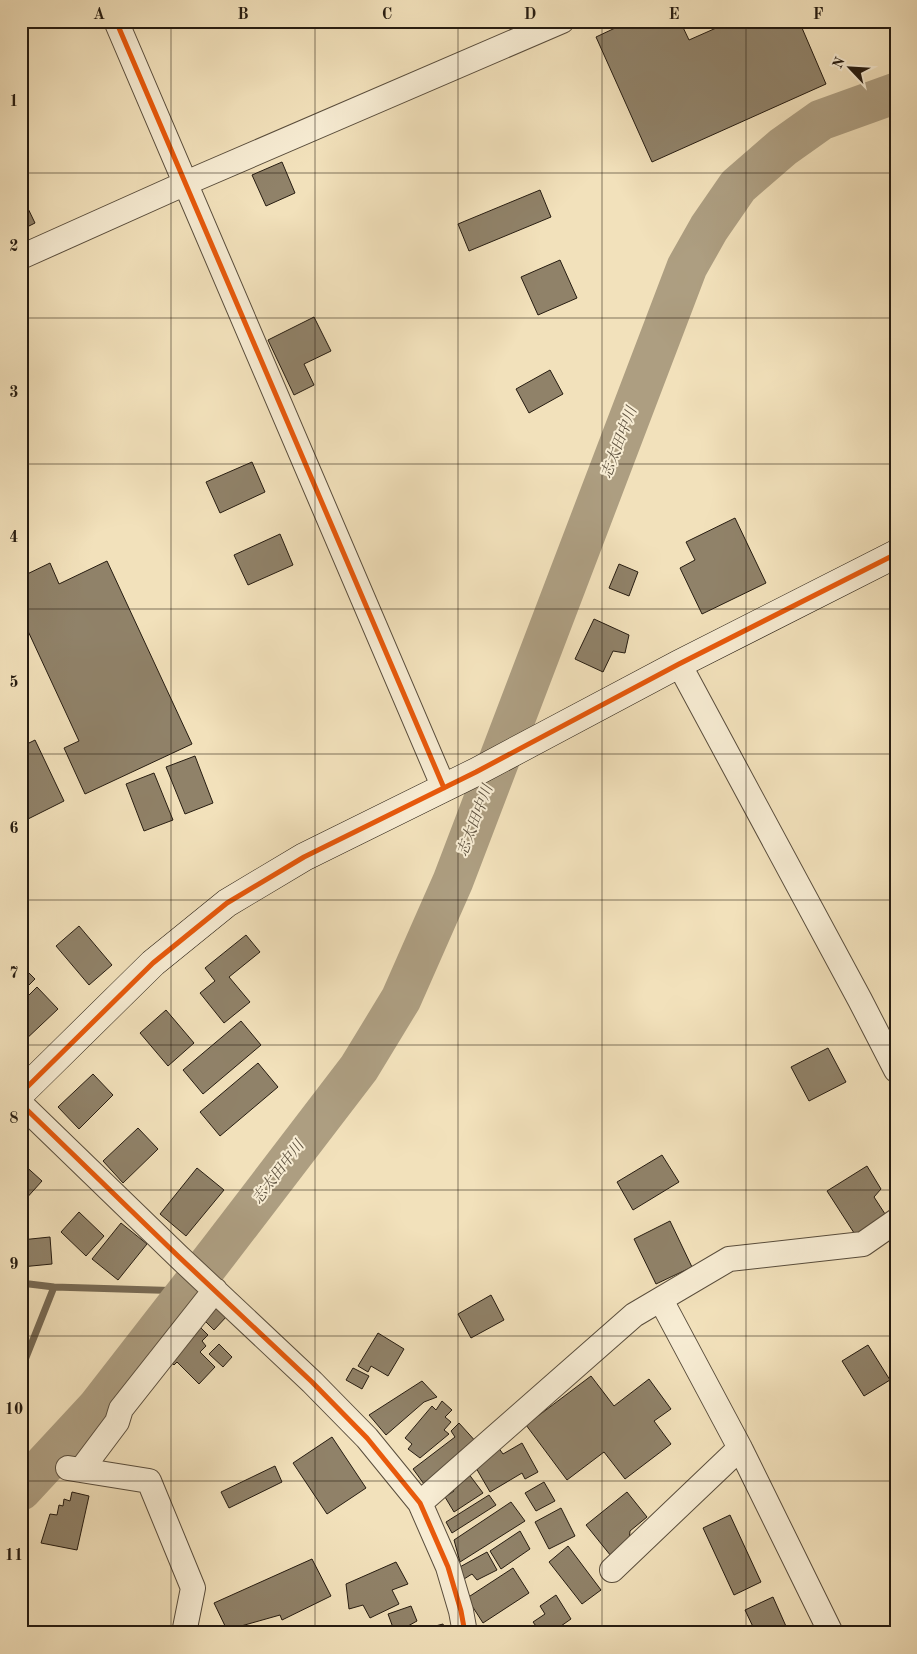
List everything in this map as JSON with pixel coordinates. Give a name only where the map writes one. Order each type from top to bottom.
[{"type":"street","points":[[116,21],[444,788]]},
{"type":"street","points":[[21,257],[186,183],[562,21]]},
{"type":"street","points":[[21,1093],[154,963],[227,903],[304,857],[476,772],[679,664],[896,554]]},
{"type":"street","points":[[679,664],[896,1070]]},
{"type":"street","points":[[21,1104],[312,1382],[368,1438],[420,1503],[448,1566],[461,1611],[465,1633]]},
{"type":"street","points":[[420,1503],[634,1315],[729,1259],[863,1244],[896,1221]]},
{"type":"street","points":[[184,1633],[193,1588],[149,1481],[74,1469],[117,1422],[121,1409],[212,1287]]},
{"type":"street","points":[[661,1300],[740,1448],[831,1633]]},
{"type":"street","points":[[612,1570],[740,1448]]},
{"type":"building","points":[[630,21],[680,21],[689,40],[732,21],[799,21],[826,84],[652,162],[596,37]]},
{"type":"building","points":[[282,162],[295,193],[266,206],[252,175]]},
{"type":"building","points":[[540,190],[551,217],[469,251],[458,224]]},
{"type":"building","points":[[21,194],[35,223],[21,230]]},
{"type":"building","points":[[560,260],[577,298],[538,315],[521,277]]},
{"type":"building","points":[[314,317],[331,351],[304,364],[314,385],[294,395],[268,340]]},
{"type":"building","points":[[550,370],[563,394],[529,413],[516,389]]},
{"type":"building","points":[[252,462],[265,492],[220,513],[206,482]]},
{"type":"building","points":[[735,518],[766,583],[702,614],[680,568],[695,560],[686,542]]},
{"type":"building","points":[[280,534],[293,565],[248,585],[234,555]]},
{"type":"building","points":[[107,561],[192,744],[85,794],[64,748],[79,741],[21,616],[21,577],[50,563],[59,584]]},
{"type":"building","points":[[619,564],[638,572],[629,596],[609,588]]},
{"type":"building","points":[[594,619],[629,635],[625,653],[613,651],[603,672],[575,659]]},
{"type":"building","points":[[35,740],[64,801],[24,821],[21,815],[21,747]]},
{"type":"building","points":[[195,756],[213,803],[185,814],[166,767]]},
{"type":"building","points":[[154,773],[173,820],[144,831],[126,784]]},
{"type":"building","points":[[79,926],[112,965],[89,985],[56,946]]},
{"type":"building","points":[[246,935],[260,952],[229,977],[250,1002],[224,1023],[200,993],[215,981],[205,968]]},
{"type":"building","points":[[21,965],[35,979],[21,993]]},
{"type":"building","points":[[37,987],[58,1009],[23,1042],[21,1040],[21,1003]]},
{"type":"building","points":[[166,1010],[194,1043],[168,1066],[140,1033]]},
{"type":"building","points":[[241,1021],[261,1045],[203,1094],[183,1070]]},
{"type":"building","points":[[828,1048],[846,1082],[809,1101],[791,1067]]},
{"type":"building","points":[[258,1063],[278,1087],[220,1136],[200,1112]]},
{"type":"building","points":[[93,1074],[113,1095],[79,1129],[58,1107]]},
{"type":"building","points":[[138,1128],[158,1149],[123,1183],[103,1161]]},
{"type":"building","points":[[662,1155],[679,1182],[633,1210],[617,1182]]},
{"type":"building","points":[[21,1162],[42,1181],[24,1201],[21,1198]]},
{"type":"building","points":[[867,1166],[881,1189],[874,1197],[887,1217],[856,1236],[827,1191]]},
{"type":"building","points":[[197,1168],[224,1190],[186,1236],[160,1214]]},
{"type":"building","points":[[79,1212],[104,1236],[86,1256],[61,1232]]},
{"type":"building","points":[[670,1221],[692,1267],[656,1284],[634,1239]]},
{"type":"building","points":[[121,1223],[147,1244],[118,1280],[92,1259]]},
{"type":"building","points":[[50,1237],[52,1264],[21,1267],[21,1240]]},
{"type":"building","points":[[491,1295],[504,1320],[471,1338],[458,1314]]},
{"type":"building","points":[[213,1303],[227,1316],[214,1330],[200,1316]]},
{"type":"building","points":[[197,1324],[208,1335],[202,1341],[206,1346],[200,1352],[215,1367],[199,1384],[177,1362],[174,1365],[166,1357]]},
{"type":"building","points":[[378,1333],[404,1349],[388,1376],[371,1366],[368,1372],[358,1366]]},
{"type":"building","points":[[219,1344],[232,1357],[223,1367],[209,1354]]},
{"type":"building","points":[[868,1345],[890,1380],[864,1396],[842,1361]]},
{"type":"building","points":[[353,1368],[369,1376],[362,1389],[346,1380]]},
{"type":"building","points":[[591,1376],[614,1406],[649,1379],[671,1409],[654,1421],[671,1444],[625,1479],[604,1452],[567,1480],[526,1425]]},
{"type":"building","points":[[422,1381],[437,1397],[424,1402],[386,1435],[369,1415]]},
{"type":"building","points":[[442,1401],[452,1410],[445,1417],[451,1422],[444,1430],[449,1434],[420,1458],[408,1449],[412,1444],[405,1438],[432,1406],[436,1410]]},
{"type":"building","points":[[459,1423],[478,1444],[424,1484],[413,1469],[455,1437],[451,1431]]},
{"type":"building","points":[[332,1437],[366,1488],[327,1514],[293,1463]]},
{"type":"building","points":[[522,1443],[538,1472],[525,1479],[522,1473],[490,1492],[472,1461],[498,1447],[503,1454]]},
{"type":"building","points":[[275,1466],[282,1482],[229,1508],[221,1492]]},
{"type":"building","points":[[468,1473],[483,1493],[454,1512],[445,1497],[454,1491],[450,1486]]},
{"type":"building","points":[[544,1482],[555,1501],[536,1511],[525,1493]]},
{"type":"building","points":[[72,1492],[89,1496],[77,1550],[41,1543],[50,1514],[57,1515],[59,1505],[63,1506],[64,1499],[70,1501]]},
{"type":"building","points":[[627,1492],[647,1517],[630,1531],[629,1541],[611,1556],[586,1525]]},
{"type":"building","points":[[489,1495],[496,1505],[452,1533],[446,1522]]},
{"type":"building","points":[[511,1502],[525,1521],[460,1562],[454,1540]]},
{"type":"building","points":[[561,1508],[575,1536],[549,1549],[535,1522]]},
{"type":"building","points":[[730,1515],[761,1582],[734,1595],[703,1528]]},
{"type":"building","points":[[520,1531],[530,1549],[501,1569],[490,1551]]},
{"type":"building","points":[[568,1546],[601,1590],[582,1604],[549,1562]]},
{"type":"building","points":[[487,1552],[497,1570],[477,1580],[472,1574],[464,1579],[458,1568]]},
{"type":"building","points":[[312,1559],[331,1596],[282,1620],[280,1615],[227,1630],[214,1603]]},
{"type":"building","points":[[396,1562],[408,1584],[392,1590],[399,1604],[370,1618],[363,1605],[349,1609],[346,1584]]},
{"type":"building","points":[[513,1568],[529,1593],[483,1623],[467,1598]]},
{"type":"building","points":[[556,1595],[571,1619],[551,1633],[541,1633],[533,1622],[545,1614],[540,1606]]},
{"type":"building","points":[[773,1597],[789,1633],[756,1633],[745,1610]]},
{"type":"building","points":[[411,1606],[417,1621],[408,1626],[409,1632],[395,1633],[388,1614]]},
{"type":"building","points":[[443,1624],[446,1633],[421,1633],[420,1630]]},
{"type":"building","points":[[307,1626],[314,1633],[302,1633]]},
{"type":"waterway","name":"志太田中川","points":[[21,1490],[97,1408],[219,1251],[359,1068],[401,999],[453,881],[687,267],[709,228],[738,186],[783,147],[821,120],[896,93]]},
{"type":"waterway","points":[[21,1283],[54,1287],[187,1291]]},
{"type":"waterway","points":[[21,1370],[54,1287]]},
{"type":"cycle path","points":[[116,21],[444,788]]},
{"type":"cycle path","points":[[21,1093],[153,963],[227,903],[304,857],[476,772],[679,664],[896,554]]},
{"type":"cycle path","points":[[21,1104],[312,1382],[367,1438],[420,1503],[448,1567],[461,1611],[465,1633]]}]
